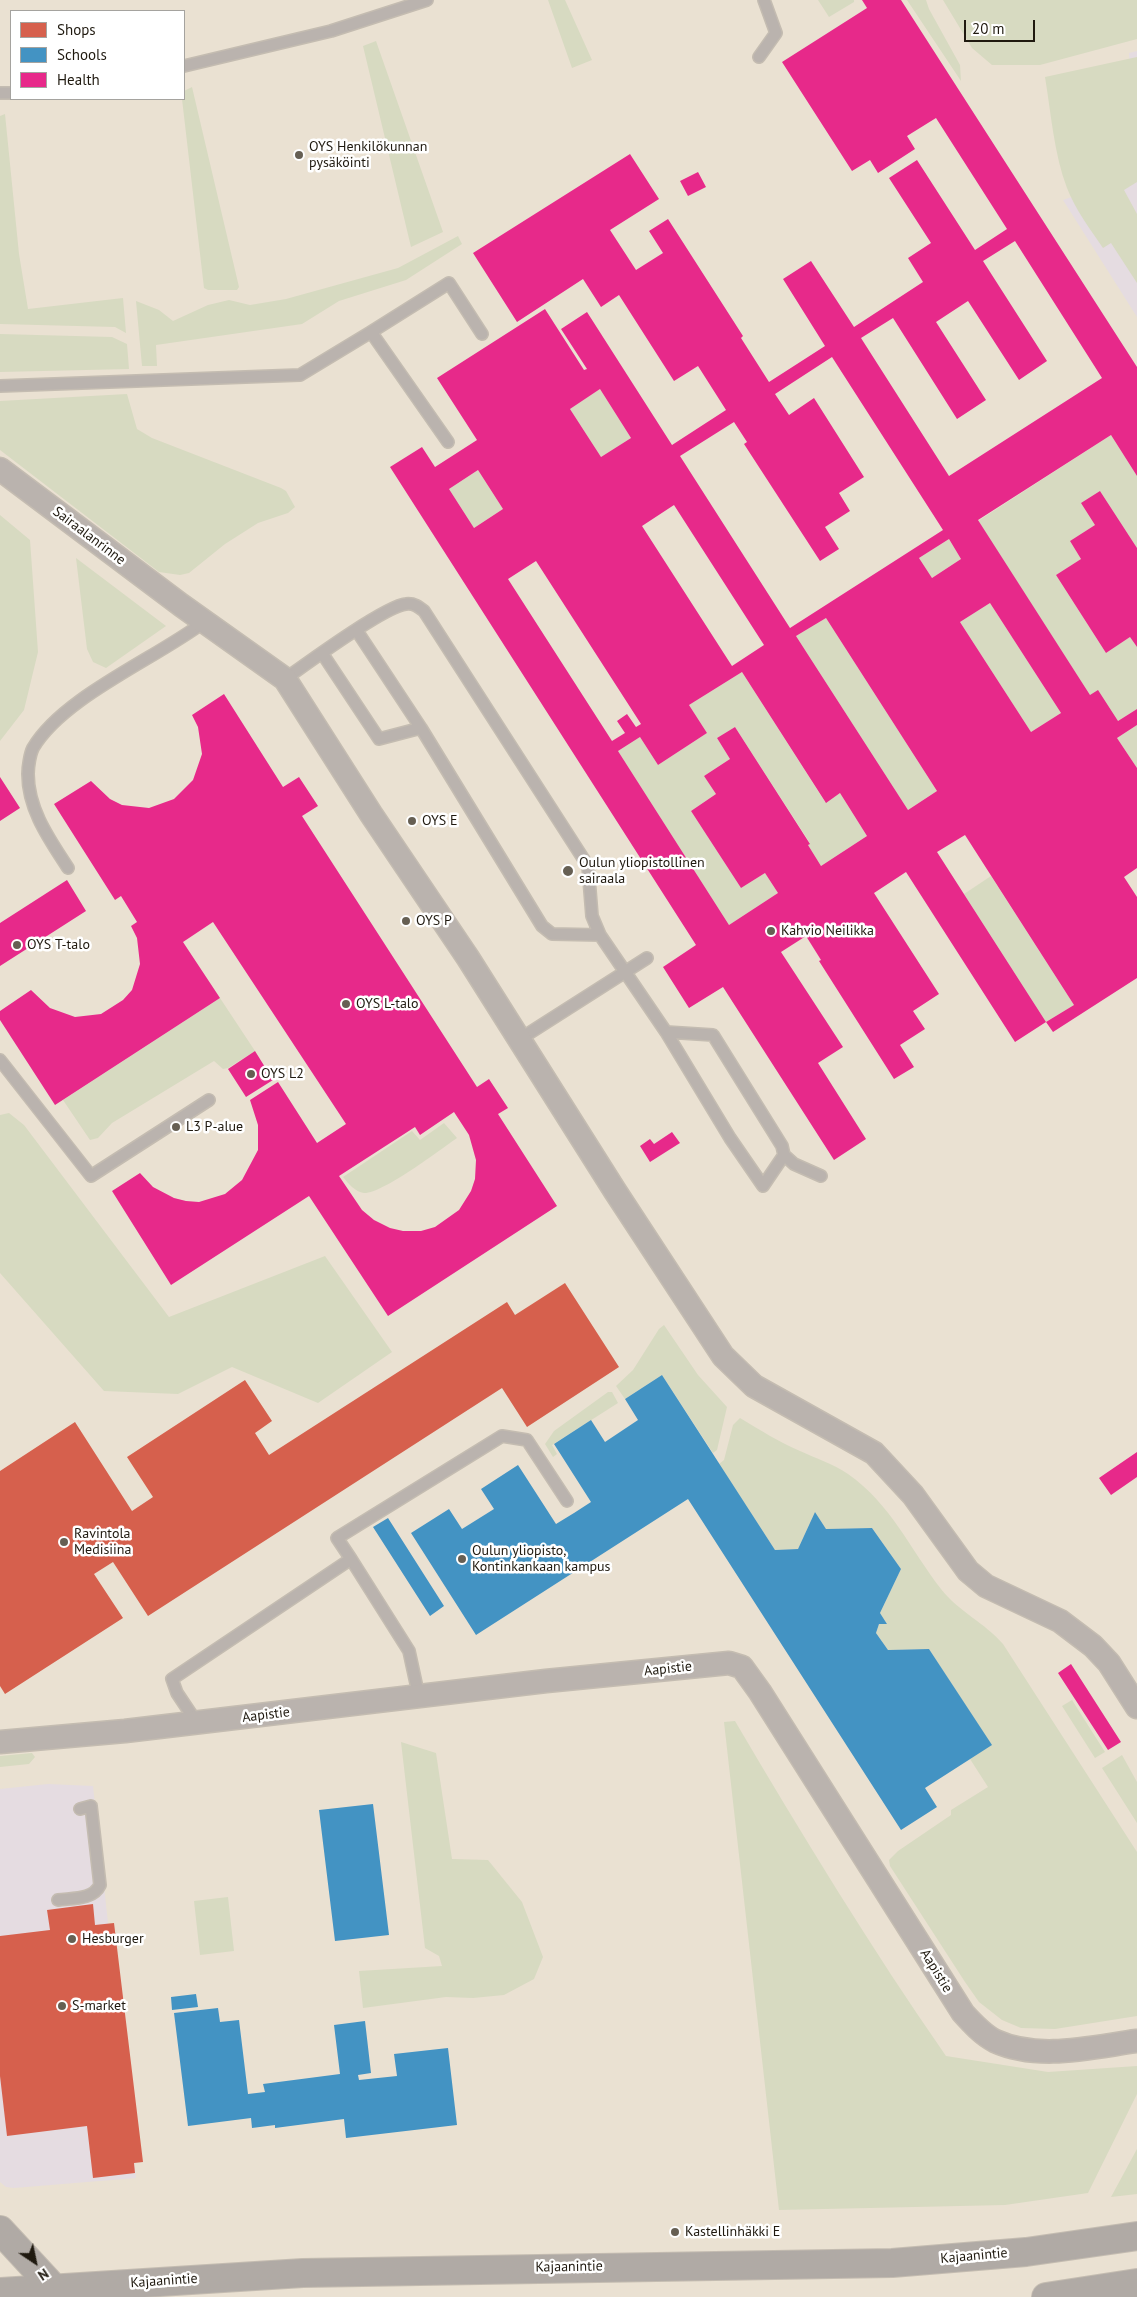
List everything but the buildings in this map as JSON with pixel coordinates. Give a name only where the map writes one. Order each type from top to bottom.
[{"type":"main road","points":[[0,2230],[58,2293]]},
{"type":"main road","name":"Kajaanintie","points":[[2,2293],[58,2293],[303,2273],[892,2263],[1026,2252],[1137,2236]]},
{"type":"main road","points":[[1046,2297],[1137,2283]]},
{"type":"street","name":"Sairaalanrinne","points":[[0,469],[178,603],[285,679]]},
{"type":"street","points":[[285,679],[371,814],[520,1039],[622,1203],[723,1356],[754,1386],[874,1453],[913,1495],[968,1572],[986,1586],[1060,1621],[1093,1646],[1109,1663],[1137,1707]]},
{"type":"street","name":"Aapistie","points":[[0,1742],[197,1723],[729,1663],[742,1667],[963,2013],[979,2030],[994,2040],[1033,2051],[1058,2051],[1137,2041]]},
{"type":"lane","points":[[185,66],[331,31],[427,0]]},
{"type":"lane","points":[[758,57],[776,33],[764,0]]},
{"type":"lane","points":[[0,386],[300,375],[449,283],[482,334]]},
{"type":"lane","points":[[371,332],[448,442]]},
{"type":"lane","points":[[285,679],[357,630],[406,604],[416,605],[424,611],[588,866],[592,916],[600,935],[666,1032],[730,1138],[763,1186],[784,1155]]},
{"type":"lane","points":[[68,868],[41,826],[32,799],[28,774],[32,750],[53,722],[82,699],[186,636],[204,622]]},
{"type":"lane","points":[[357,630],[421,728],[542,926],[552,934],[600,935]]},
{"type":"lane","points":[[322,653],[379,739],[421,728]]},
{"type":"lane","points":[[520,1039],[647,958]]},
{"type":"lane","points":[[666,1032],[713,1035],[782,1146],[784,1155],[794,1164],[821,1176]]},
{"type":"lane","points":[[0,1060],[91,1176],[209,1100]]},
{"type":"lane","points":[[419,1697],[409,1651],[337,1538],[502,1436],[527,1440],[567,1501]]},
{"type":"lane","points":[[197,1723],[177,1693],[172,1679],[351,1559]]},
{"type":"lane","points":[[58,1900],[90,1896],[96,1893],[100,1885],[91,1806],[80,1809]]},
{"type":"shaded area","points":[[1137,51],[1137,317],[1063,200],[1135,175],[1129,53]]},
{"type":"shaded area","points":[[48,1784],[93,1786],[136,2178],[14,2188],[6,2187],[0,2182],[0,1789]]},
{"type":"green space","points":[[548,0],[565,0],[592,60],[572,68]]},
{"type":"green space","points":[[818,0],[854,0],[854,2],[829,17]]},
{"type":"green space","points":[[907,0],[926,0],[929,9],[960,65],[961,81]]},
{"type":"green space","points":[[943,0],[1137,0],[1137,39],[1040,65],[992,65],[972,48]]},
{"type":"green space","points":[[376,41],[443,232],[411,247],[363,46]]},
{"type":"green space","points":[[1137,57],[1137,182],[1124,190],[1137,214],[1137,283],[1111,243],[1103,248],[1070,196],[1056,147],[1045,77]]},
{"type":"green space","points":[[192,87],[239,287],[237,290],[208,290],[204,288],[182,100],[185,100],[185,90]]},
{"type":"green space","points":[[5,114],[19,254],[28,309],[123,298],[126,333],[115,327],[0,324],[0,116]]},
{"type":"green space","points":[[458,236],[462,244],[406,280],[339,301],[302,324],[156,345],[157,366],[142,366],[136,301],[159,310],[173,321],[208,305],[229,300],[250,305],[286,299],[398,268]]},
{"type":"green space","points":[[0,334],[112,337],[127,344],[129,369],[0,372]]},
{"type":"green space","points":[[600,389],[631,438],[601,457],[570,409]]},
{"type":"green space","points":[[127,394],[137,429],[152,438],[281,488],[286,491],[295,507],[288,513],[258,523],[225,544],[189,573],[180,575],[159,572],[0,450],[0,401]]},
{"type":"green space","points":[[1111,435],[1137,476],[1137,548],[1100,491],[1095,525],[1070,541],[1081,559],[1056,575],[1106,653],[1130,637],[1137,647],[1137,709],[1118,721],[1090,695],[978,521]]},
{"type":"green space","points":[[478,470],[503,509],[474,528],[449,489]]},
{"type":"green space","points":[[0,515],[30,540],[38,652],[24,710],[0,741]]},
{"type":"green space","points":[[949,539],[961,559],[932,578],[919,558]]},
{"type":"green space","points":[[76,558],[166,626],[106,668],[93,662],[87,649]]},
{"type":"green space","points":[[990,603],[1061,713],[1031,732],[960,622]]},
{"type":"green space","points":[[826,618],[937,791],[908,810],[796,636]]},
{"type":"green space","points":[[742,672],[825,802],[840,793],[867,836],[821,866],[808,845],[810,843],[735,727],[717,738],[730,759],[704,776],[716,794],[691,811],[741,888],[765,873],[778,893],[729,925],[618,751],[640,737],[658,765],[707,733],[689,705]]},
{"type":"green space","points":[[1137,725],[1137,768],[1117,738]]},
{"type":"green space","points":[[991,876],[1074,1005],[1046,1022],[964,894]]},
{"type":"green space","points":[[220,998],[255,1051],[228,1068],[223,1069],[214,1061],[112,1123],[98,1138],[90,1140],[63,1100]]},
{"type":"green space","points":[[9,1113],[24,1125],[169,1317],[325,1256],[392,1352],[318,1403],[232,1367],[178,1394],[104,1391],[0,1273],[0,1115]]},
{"type":"green space","points":[[444,1123],[457,1138],[384,1187],[364,1193],[352,1187],[343,1177],[412,1131],[420,1140]]},
{"type":"green space","points":[[664,1325],[698,1375],[727,1407],[717,1450],[713,1453],[662,1375],[625,1399],[616,1386],[633,1370],[659,1329]]},
{"type":"green space","points":[[608,1392],[612,1392],[618,1403],[552,1445],[557,1454],[553,1457],[545,1444],[554,1431]]},
{"type":"green space","points":[[740,1418],[785,1444],[837,1467],[863,1486],[888,1513],[948,1597],[1003,1644],[1137,1852],[1137,2016],[1055,2029],[1021,2028],[1002,2020],[979,2002],[965,1982],[890,1866],[889,1860],[898,1851],[951,1815],[951,1810],[988,1787],[970,1759],[991,1745],[929,1649],[888,1650],[876,1633],[879,1624],[887,1624],[880,1613],[901,1569],[872,1528],[826,1529],[815,1512],[798,1549],[775,1550],[719,1464],[724,1460],[733,1425]]},
{"type":"green space","points":[[1072,1700],[1105,1752],[1095,1758],[1062,1706]]},
{"type":"green space","points":[[735,1721],[838,1891],[946,2056],[1048,2072],[1137,2066],[1137,2094],[1088,2193],[1005,2205],[779,2210],[724,1722]]},
{"type":"green space","points":[[401,1742],[436,1753],[452,1859],[488,1860],[522,1902],[543,1957],[534,1979],[504,1995],[473,1998],[446,1997],[363,2008],[359,1971],[442,1966],[439,1956],[425,1948]]},
{"type":"green space","points":[[32,1753],[35,1757],[29,1764],[0,1767],[0,1756]]},
{"type":"green space","points":[[1122,1755],[1137,1782],[1137,1823],[1102,1768]]},
{"type":"green space","points":[[228,1897],[234,1951],[200,1955],[194,1901]]},
{"type":"green space","points":[[1137,2149],[1137,2194],[1111,2197]]},
{"type":"place","name":"OYS Henkilökunnan pysäköinti","points":[[299,155]]},
{"type":"place","name":"OYS E","points":[[412,821]]},
{"type":"place","name":"Oulun yliopistollinen sairaala","points":[[568,871]]},
{"type":"place","name":"OYS P","points":[[406,921]]},
{"type":"place","name":"Kahvio Neilikka","points":[[771,931]]},
{"type":"place","name":"OYS T-talo","points":[[17,945]]},
{"type":"place","name":"OYS L-talo","points":[[346,1004]]},
{"type":"place","name":"OYS L2","points":[[251,1074]]},
{"type":"place","name":"L3 P-alue","points":[[176,1127]]},
{"type":"place","name":"Ravintola Medisiina","points":[[64,1542]]},
{"type":"place","name":"Oulun yliopisto, Kontinkankaan kampus","points":[[462,1559]]},
{"type":"place","name":"Hesburger","points":[[72,1939]]},
{"type":"place","name":"S-market","points":[[62,2006]]},
{"type":"place","name":"Kastellinhäkki E","points":[[675,2232]]}]
